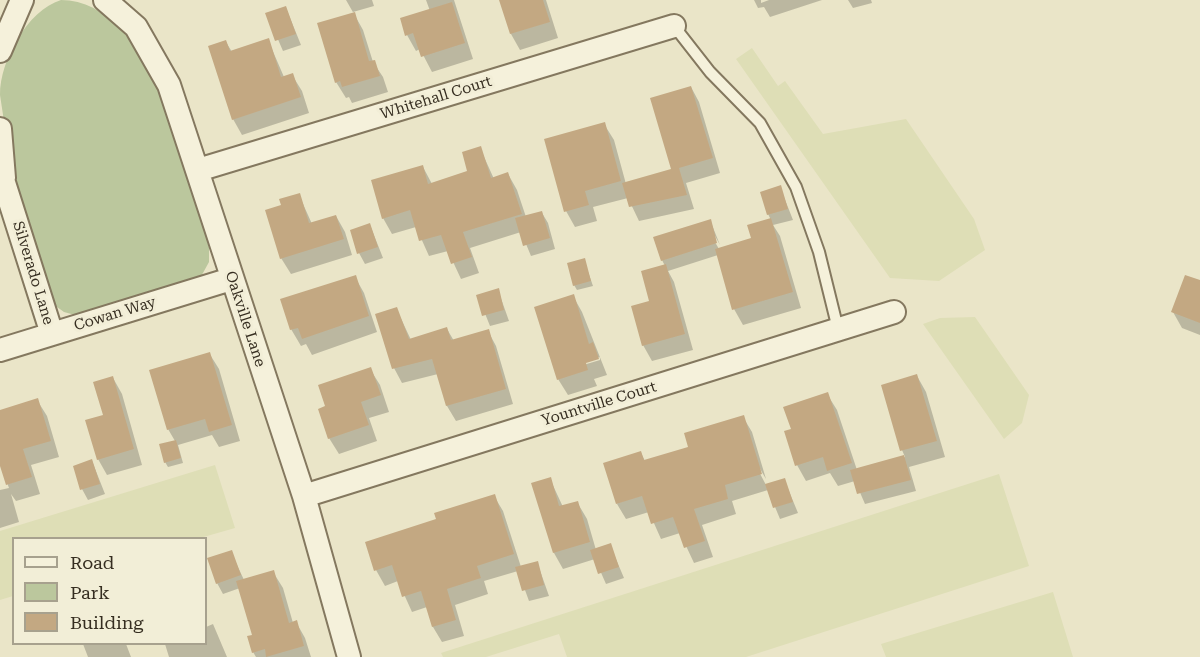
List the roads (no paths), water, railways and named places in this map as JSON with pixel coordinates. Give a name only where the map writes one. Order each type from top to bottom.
[{"type":"street","points":[[0,51],[22,0]]},
{"type":"street","name":"Oakville Lane","points":[[105,0],[136,27],[169,85],[304,496],[350,657]]},
{"type":"street","name":"Whitehall Court","points":[[198,170],[674,26]]},
{"type":"street","name":"Silverado Lane","points":[[0,129],[2,174],[52,334]]},
{"type":"street","name":"Cowan Way","points":[[0,350],[231,279]]},
{"type":"street","name":"Yountville Court","points":[[304,496],[894,312]]},
{"type":"lane","points":[[674,26],[710,72],[760,123],[796,187],[819,252],[838,329]]}]
